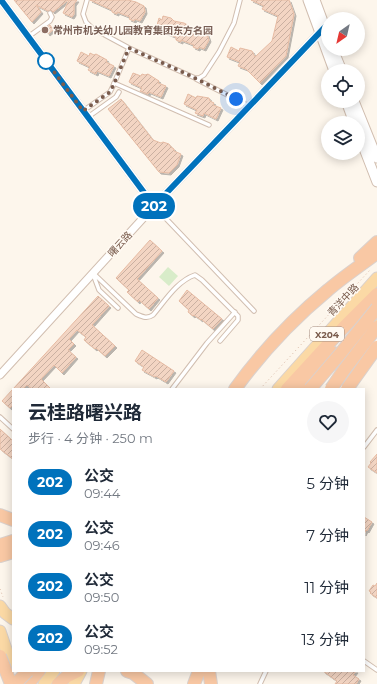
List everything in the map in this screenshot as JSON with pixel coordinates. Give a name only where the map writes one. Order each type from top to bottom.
[{"type":"highway","points":[[232,388],[285,331],[377,242]]},
{"type":"highway","points":[[328,290],[377,253]]},
{"type":"highway","points":[[288,388],[377,294]]},
{"type":"highway","points":[[301,388],[377,307]]},
{"type":"highway","points":[[309,388],[340,354],[377,307]]},
{"type":"highway","points":[[332,388],[377,327]]},
{"type":"highway","points":[[348,388],[377,347]]},
{"type":"highway","points":[[319,388],[351,348]]},
{"type":"highway","points":[[236,388],[250,369]]},
{"type":"highway","points":[[0,515],[12,520]]},
{"type":"highway","points":[[0,545],[12,541]]},
{"type":"highway","points":[[0,556],[12,552]]},
{"type":"highway","points":[[0,656],[12,670]]},
{"type":"highway","points":[[49,679],[60,672]]},
{"type":"highway","points":[[28,684],[66,677],[76,672]]},
{"type":"highway","points":[[96,684],[99,672]]},
{"type":"highway","points":[[130,672],[147,684]]},
{"type":"highway","points":[[194,684],[199,672]]},
{"type":"highway","points":[[209,672],[211,684]]},
{"type":"main road","name":"青洋中路","points":[[279,388],[374,273]]},
{"type":"main road","name":"X204","points":[[309,388],[351,348],[377,318]]},
{"type":"main road","points":[[353,362],[377,318]]},
{"type":"main road","points":[[332,388],[377,334]]},
{"type":"main road","points":[[0,606],[5,613],[12,618]]},
{"type":"main road","points":[[0,631],[12,664]]},
{"type":"main road","points":[[74,684],[80,672]]},
{"type":"street","points":[[1,0],[154,206]]},
{"type":"street","points":[[308,0],[321,26]]},
{"type":"street","points":[[315,0],[321,21]]},
{"type":"street","name":"曙云路","points":[[0,375],[154,206],[249,106],[321,35]]},
{"type":"street","points":[[357,108],[377,158]]},
{"type":"street","points":[[365,151],[377,182]]},
{"type":"lane","points":[[87,0],[83,14],[86,22],[92,28],[129,48],[195,78],[249,106]]},
{"type":"lane","points":[[195,78],[200,78],[204,75],[219,52],[234,23],[240,0]]},
{"type":"lane","points":[[28,37],[50,21],[52,17],[50,13]]},
{"type":"lane","points":[[83,111],[110,92],[129,48]]},
{"type":"lane","points":[[114,83],[209,125]]},
{"type":"lane","points":[[88,117],[116,97],[119,92]]},
{"type":"lane","points":[[154,206],[254,311]]},
{"type":"lane","points":[[93,273],[99,290],[118,308]]},
{"type":"lane","points":[[93,273],[136,314],[143,318],[149,318],[153,315],[178,286],[187,278],[195,275],[202,280],[238,316],[238,320],[220,341]]},
{"type":"lane","points":[[173,388],[207,343],[234,312]]},
{"type":"lane","points":[[0,417],[12,428]]},
{"type":"lane","points":[[365,447],[377,430]]},
{"type":"lane","points":[[365,662],[377,670]]},
{"type":"lane","points":[[260,684],[266,672]]},
{"type":"path","name":"青洋中路","points":[[261,388],[374,273]]},
{"type":"green space","points":[[168,267],[178,276],[169,286],[159,277]]},
{"type":"building","points":[[14,0],[68,0],[53,12],[36,5],[41,12],[32,22]]},
{"type":"building","points":[[69,0],[77,0],[74,4],[74,14],[72,17],[63,13]]},
{"type":"building","points":[[90,0],[128,0],[144,6],[145,12],[140,21],[135,19],[134,21],[129,19],[130,17],[117,12],[117,14],[112,12],[112,10]]},
{"type":"building","points":[[251,0],[289,0],[294,14],[286,56],[260,83],[246,69],[238,66],[240,62],[227,57],[231,47],[239,51],[240,48],[252,51],[255,57],[272,41],[278,16],[262,9],[264,6]]},
{"type":"building","points":[[163,16],[171,18],[174,21],[184,23],[207,34],[209,40],[204,49],[199,47],[198,49],[193,47],[194,45],[181,40],[181,42],[176,40],[176,37],[156,29],[159,18],[162,20]]},
{"type":"building","points":[[50,25],[53,30],[48,34],[45,29]]},
{"type":"building","points":[[81,52],[89,56],[90,53],[94,55],[96,54],[114,66],[109,76],[97,71],[96,74],[88,70],[90,67],[77,61]]},
{"type":"building","points":[[133,73],[141,76],[142,74],[148,74],[159,81],[158,83],[166,86],[161,97],[149,92],[148,94],[140,91],[142,88],[129,82]]},
{"type":"building","points":[[188,94],[196,98],[197,96],[209,98],[210,101],[214,103],[213,105],[221,108],[216,119],[204,113],[203,116],[195,113],[197,110],[184,104]]},
{"type":"building","points":[[121,99],[153,140],[169,144],[174,151],[181,154],[177,165],[169,173],[159,172],[108,109]]},
{"type":"building","points":[[150,240],[162,251],[137,279],[158,298],[149,309],[127,292],[129,290],[116,278]]},
{"type":"building","points":[[187,290],[222,319],[213,329],[201,319],[188,312],[189,310],[179,301]]},
{"type":"building","points":[[98,296],[109,306],[92,325],[115,346],[105,356],[84,340],[86,337],[77,330],[69,339],[74,344],[68,350],[76,357],[62,373],[54,365],[41,379],[50,388],[31,388],[27,385],[24,388],[14,388]]},
{"type":"building","points":[[142,350],[174,371],[166,382],[142,370],[144,367],[135,361]]},
{"type":"building","points":[[12,390],[12,406],[10,408],[2,401]]},
{"type":"building","points":[[0,429],[12,440],[12,458],[0,449]]},
{"type":"building","points":[[377,454],[377,473],[368,467],[371,463],[370,462]]},
{"type":"building","points":[[365,518],[372,522],[367,531],[366,530],[365,532]]},
{"type":"building","points":[[377,583],[377,598],[369,591],[373,585],[375,586]]},
{"type":"building","points":[[324,672],[355,672],[353,675],[359,679],[356,684],[335,684],[337,681]]},
{"type":"bus line","name":"202","points":[[1,0],[154,206],[321,31]]},
{"type":"place","name":"常州市机关幼儿园教育集团东方名园","points":[[45,30]]},
{"type":"route","points":[[46,61],[83,111],[110,92],[129,48],[187,74],[236,99]]}]
